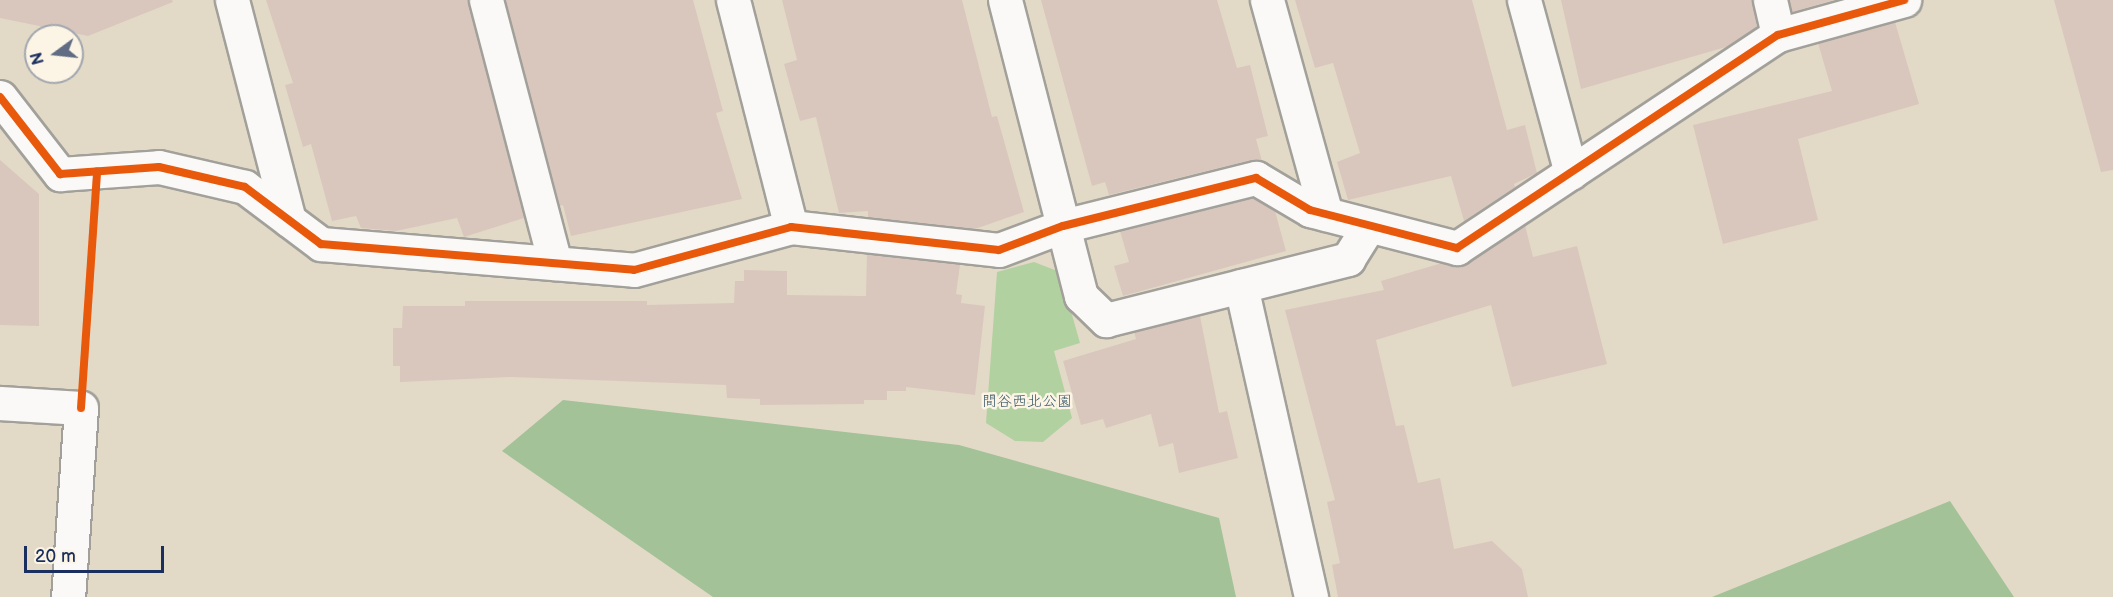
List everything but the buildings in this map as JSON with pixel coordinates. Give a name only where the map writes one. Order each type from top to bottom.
[{"type":"street","points":[[232,0],[289,220]]},
{"type":"street","points":[[486,0],[555,263]]},
{"type":"street","points":[[733,0],[791,227]]},
{"type":"street","points":[[1005,0],[1081,296],[1106,321],[1348,259],[1369,226]]},
{"type":"street","points":[[1267,0],[1326,214]]},
{"type":"street","points":[[1524,0],[1571,173]]},
{"type":"street","points":[[1770,0],[1778,35]]},
{"type":"street","points":[[0,97],[60,174],[159,167],[245,187],[321,244],[634,270],[791,227],[999,250],[1064,226],[1256,178],[1310,210],[1457,248],[1778,35],[1904,0]]},
{"type":"street","points":[[1241,286],[1311,597]]},
{"type":"street","points":[[0,403],[81,408],[68,597]]},
{"type":"green space","name":"間谷西北公園","points":[[1034,262],[1060,272],[1080,343],[1054,351],[1072,418],[1043,442],[1015,441],[986,423],[997,272]]},
{"type":"green space","points":[[563,400],[959,445],[1219,518],[1236,597],[713,597],[502,451]]},
{"type":"green space","points":[[1950,501],[2014,597],[1712,597]]},
{"type":"cycle path","points":[[0,97],[60,174],[159,167],[245,187],[321,244],[634,270],[791,227],[999,250],[1063,226],[1256,178],[1310,210],[1457,248],[1778,35],[1904,0]]},
{"type":"cycle path","points":[[81,408],[97,172]]}]
